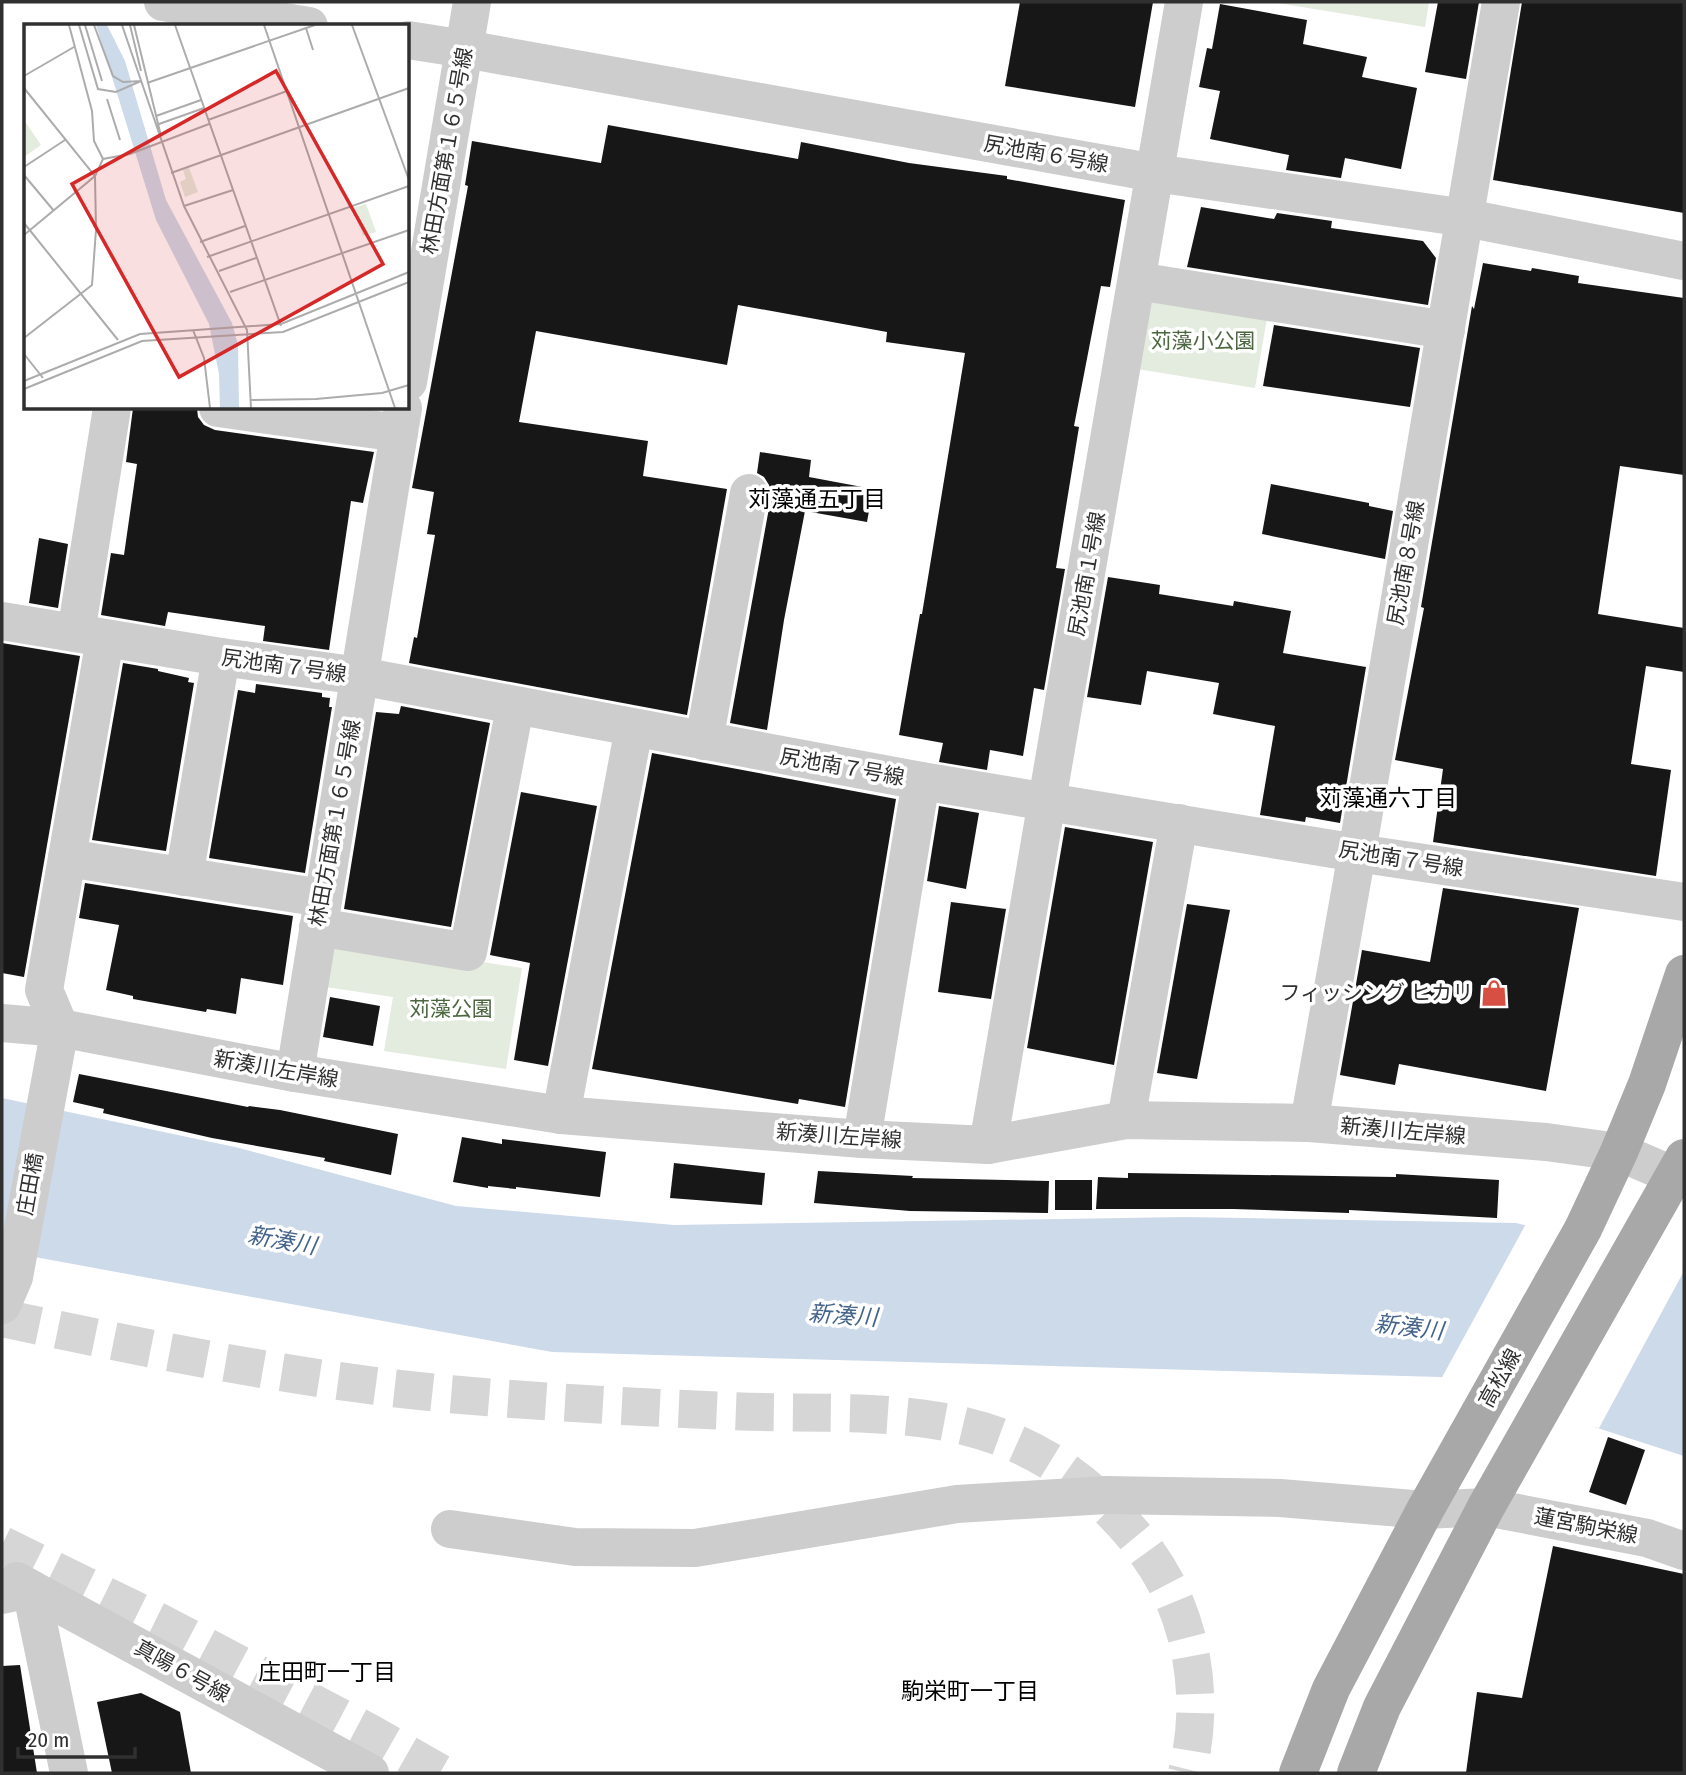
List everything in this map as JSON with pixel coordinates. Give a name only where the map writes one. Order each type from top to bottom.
[{"type":"main road","name":"高松線","points":[[1298,1773],[1331,1689],[1425,1510],[1583,1229],[1619,1152],[1655,1063],[1684,974]]},
{"type":"main road","points":[[1356,1773],[1382,1707],[1486,1507],[1681,1171]]},
{"type":"street","name":"林田方面第１６５号線","points":[[410,370],[472,2]]},
{"type":"street","name":"尻池南１号線","points":[[988,1145],[1184,2]]},
{"type":"street","name":"尻池南８号線","points":[[1309,1123],[1501,2]]},
{"type":"street","points":[[172,11],[281,24]]},
{"type":"street","name":"尻池南６号線","points":[[410,40],[1155,173],[1466,218],[1684,261]]},
{"type":"street","points":[[1137,281],[1446,330]]},
{"type":"street","points":[[60,1028],[44,990],[67,858],[112,410]]},
{"type":"street","points":[[248,410],[401,420]]},
{"type":"street","name":"林田方面第１６５号線","points":[[295,1073],[401,420]]},
{"type":"street","points":[[704,741],[749,493]]},
{"type":"street","name":"尻池南７号線","points":[[2,621],[221,657],[360,676],[514,707],[921,781],[1357,853],[1684,902]]},
{"type":"street","points":[[184,877],[221,657]]},
{"type":"street","points":[[67,858],[184,877],[468,952],[514,707]]},
{"type":"street","points":[[561,1115],[634,728]]},
{"type":"street","points":[[862,1139],[921,781]]},
{"type":"street","points":[[1126,1120],[1179,823]]},
{"type":"street","points":[[2,999],[60,1028]]},
{"type":"street","name":"新湊川左岸線","points":[[2,1023],[60,1028],[295,1073],[561,1115],[862,1139],[988,1145],[1126,1120],[1309,1123],[1546,1142],[1619,1152],[1681,1171]]},
{"type":"street","name":"庄田橋","points":[[8,1291],[60,1028]]},
{"type":"street","name":"蓮宮駒栄線","points":[[450,1530],[575,1547],[695,1548],[957,1504],[1105,1495],[1280,1498],[1425,1510],[1486,1507],[1647,1538],[1684,1551]]},
{"type":"street","points":[[12,1585],[69,1773]]},
{"type":"street","name":"真陽６号線","points":[[12,1585],[370,1773]]},
{"type":"green space","points":[[1271,2],[1429,2],[1425,27]]},
{"type":"green space","name":"苅藻小公園","points":[[1150,293],[1268,312],[1255,388],[1137,369]]},
{"type":"green space","name":"苅藻公園","points":[[327,938],[522,968],[506,1069],[384,1051],[393,997],[319,986]]},
{"type":"water","name":"新湊川","points":[[2,1098],[235,1147],[456,1206],[674,1225],[1184,1217],[1516,1223],[1684,1266],[1684,1456],[1440,1377],[552,1352],[2,1251]]},
{"type":"pier","points":[[1527,1222],[1652,1254],[1684,1266],[1684,1271],[1599,1428],[1558,1419],[1440,1381]]},
{"type":"building","points":[[1020,2],[1153,2],[1135,107],[1005,86]]},
{"type":"building","points":[[1438,2],[1479,2],[1466,79],[1425,72]]},
{"type":"building","points":[[1522,2],[1684,2],[1684,213],[1493,180]]},
{"type":"building","points":[[1220,4],[1307,20],[1303,44],[1367,57],[1362,77],[1417,88],[1401,169],[1345,158],[1341,178],[1286,170],[1289,155],[1210,139],[1220,91],[1199,87],[1207,48],[1212,49]]},
{"type":"building","points":[[608,125],[798,159],[801,142],[909,163],[1007,176],[1007,179],[1125,200],[1110,287],[1101,286],[1074,426],[1079,427],[1056,568],[1065,569],[1044,690],[1034,688],[1023,756],[990,750],[987,770],[939,762],[943,743],[899,735],[965,353],[886,342],[887,332],[738,305],[727,365],[536,331],[519,422],[648,441],[643,476],[727,489],[687,715],[409,663],[414,637],[417,638],[435,535],[427,534],[434,492],[412,488],[468,186],[465,185],[472,141],[601,163]]},
{"type":"building","points":[[1201,207],[1274,219],[1277,213],[1332,221],[1331,228],[1423,241],[1436,258],[1428,305],[1187,267]]},
{"type":"building","points":[[1483,263],[1579,276],[1578,283],[1684,298],[1684,475],[1620,466],[1598,614],[1684,628],[1684,672],[1646,666],[1631,764],[1671,770],[1656,876],[1433,842],[1443,769],[1395,760],[1424,608],[1421,607],[1472,306],[1474,309]]},
{"type":"building","points":[[1274,325],[1420,348],[1410,407],[1263,386]]},
{"type":"building","points":[[133,410],[197,410],[198,417],[204,425],[215,430],[374,452],[363,503],[351,501],[329,650],[263,641],[265,626],[168,612],[165,626],[101,615],[111,553],[124,555],[137,464],[126,462]]},
{"type":"building","points":[[760,452],[811,460],[809,477],[873,489],[867,522],[805,511],[767,730],[730,723],[771,497],[769,485],[764,477],[757,473]]},
{"type":"building","points":[[1271,484],[1369,503],[1369,506],[1393,511],[1385,559],[1262,534]]},
{"type":"building","points":[[39,538],[68,544],[58,608],[29,603]]},
{"type":"building","points":[[1108,577],[1160,585],[1159,594],[1233,606],[1234,601],[1291,611],[1283,653],[1366,667],[1340,823],[1306,817],[1305,822],[1260,815],[1275,726],[1213,714],[1219,683],[1147,671],[1141,705],[1087,697]]},
{"type":"building","points":[[2,643],[80,656],[24,977],[2,973]]},
{"type":"building","points":[[123,663],[158,669],[189,678],[188,682],[194,683],[166,851],[92,840]]},
{"type":"building","points":[[256,684],[322,693],[322,697],[330,698],[329,707],[332,707],[305,873],[209,858],[238,690],[255,693]]},
{"type":"building","points":[[401,706],[490,723],[451,927],[344,909],[376,712],[399,714]]},
{"type":"building","points":[[652,753],[896,799],[845,1107],[799,1099],[798,1104],[592,1069]]},
{"type":"building","points":[[521,792],[597,806],[548,1066],[514,1060],[530,963],[490,955]]},
{"type":"building","points":[[939,806],[979,813],[966,889],[927,881]]},
{"type":"building","points":[[1065,827],[1153,842],[1114,1065],[1027,1048]]},
{"type":"building","points":[[85,883],[293,916],[283,985],[241,978],[236,1014],[207,1009],[206,1012],[133,999],[133,996],[106,990],[119,925],[79,918]]},
{"type":"building","name":"フィッシング ヒカリ","points":[[1443,888],[1579,908],[1546,1091],[1399,1064],[1395,1085],[1340,1075],[1362,950],[1430,962]]},
{"type":"building","points":[[951,902],[1006,909],[991,999],[938,992]]},
{"type":"building","points":[[1187,904],[1230,910],[1197,1079],[1157,1073]]},
{"type":"building","points":[[330,997],[380,1006],[373,1046],[323,1037]]},
{"type":"building","points":[[79,1074],[398,1134],[391,1175],[324,1161],[325,1158],[212,1138],[103,1113],[104,1109],[73,1102]]},
{"type":"building","points":[[462,1137],[502,1144],[502,1139],[606,1152],[600,1197],[516,1187],[488,1188],[453,1182]]},
{"type":"building","points":[[674,1163],[765,1173],[762,1205],[670,1198]]},
{"type":"building","points":[[818,1171],[913,1176],[912,1178],[1049,1181],[1048,1213],[910,1211],[814,1203]]},
{"type":"building","points":[[1128,1173],[1396,1177],[1396,1174],[1499,1180],[1497,1218],[1349,1210],[1349,1213],[1234,1209],[1096,1209],[1098,1177],[1128,1178]]},
{"type":"building","points":[[1055,1180],[1092,1180],[1092,1210],[1055,1210]]},
{"type":"building","points":[[1608,1437],[1645,1450],[1626,1505],[1589,1492]]},
{"type":"building","points":[[1553,1546],[1684,1574],[1684,1773],[1466,1773],[1477,1692],[1522,1698]]},
{"type":"building","points":[[20,1665],[37,1773],[2,1773],[2,1666]]},
{"type":"building","points":[[141,1693],[180,1712],[191,1773],[112,1773],[97,1702]]},
{"type":"tunnel","points":[[2,1318],[224,1362],[392,1388],[623,1406],[875,1414],[921,1418],[967,1427],[1011,1441],[1054,1464],[1096,1496],[1135,1537],[1167,1585],[1185,1630],[1194,1677],[1195,1725],[1187,1773]]},
{"type":"tunnel","points":[[2,1545],[157,1621],[440,1773]]},
{"type":"place","name":"フィッシング ヒカリ","points":[[1494,993]]},
{"type":"district","name":"苅藻通五丁目","points":[[817,499]]},
{"type":"district","name":"苅藻通六丁目","points":[[1388,798]]},
{"type":"district","name":"庄田町一丁目","points":[[327,1672]]},
{"type":"district","name":"駒栄町一丁目","points":[[970,1691]]}]
